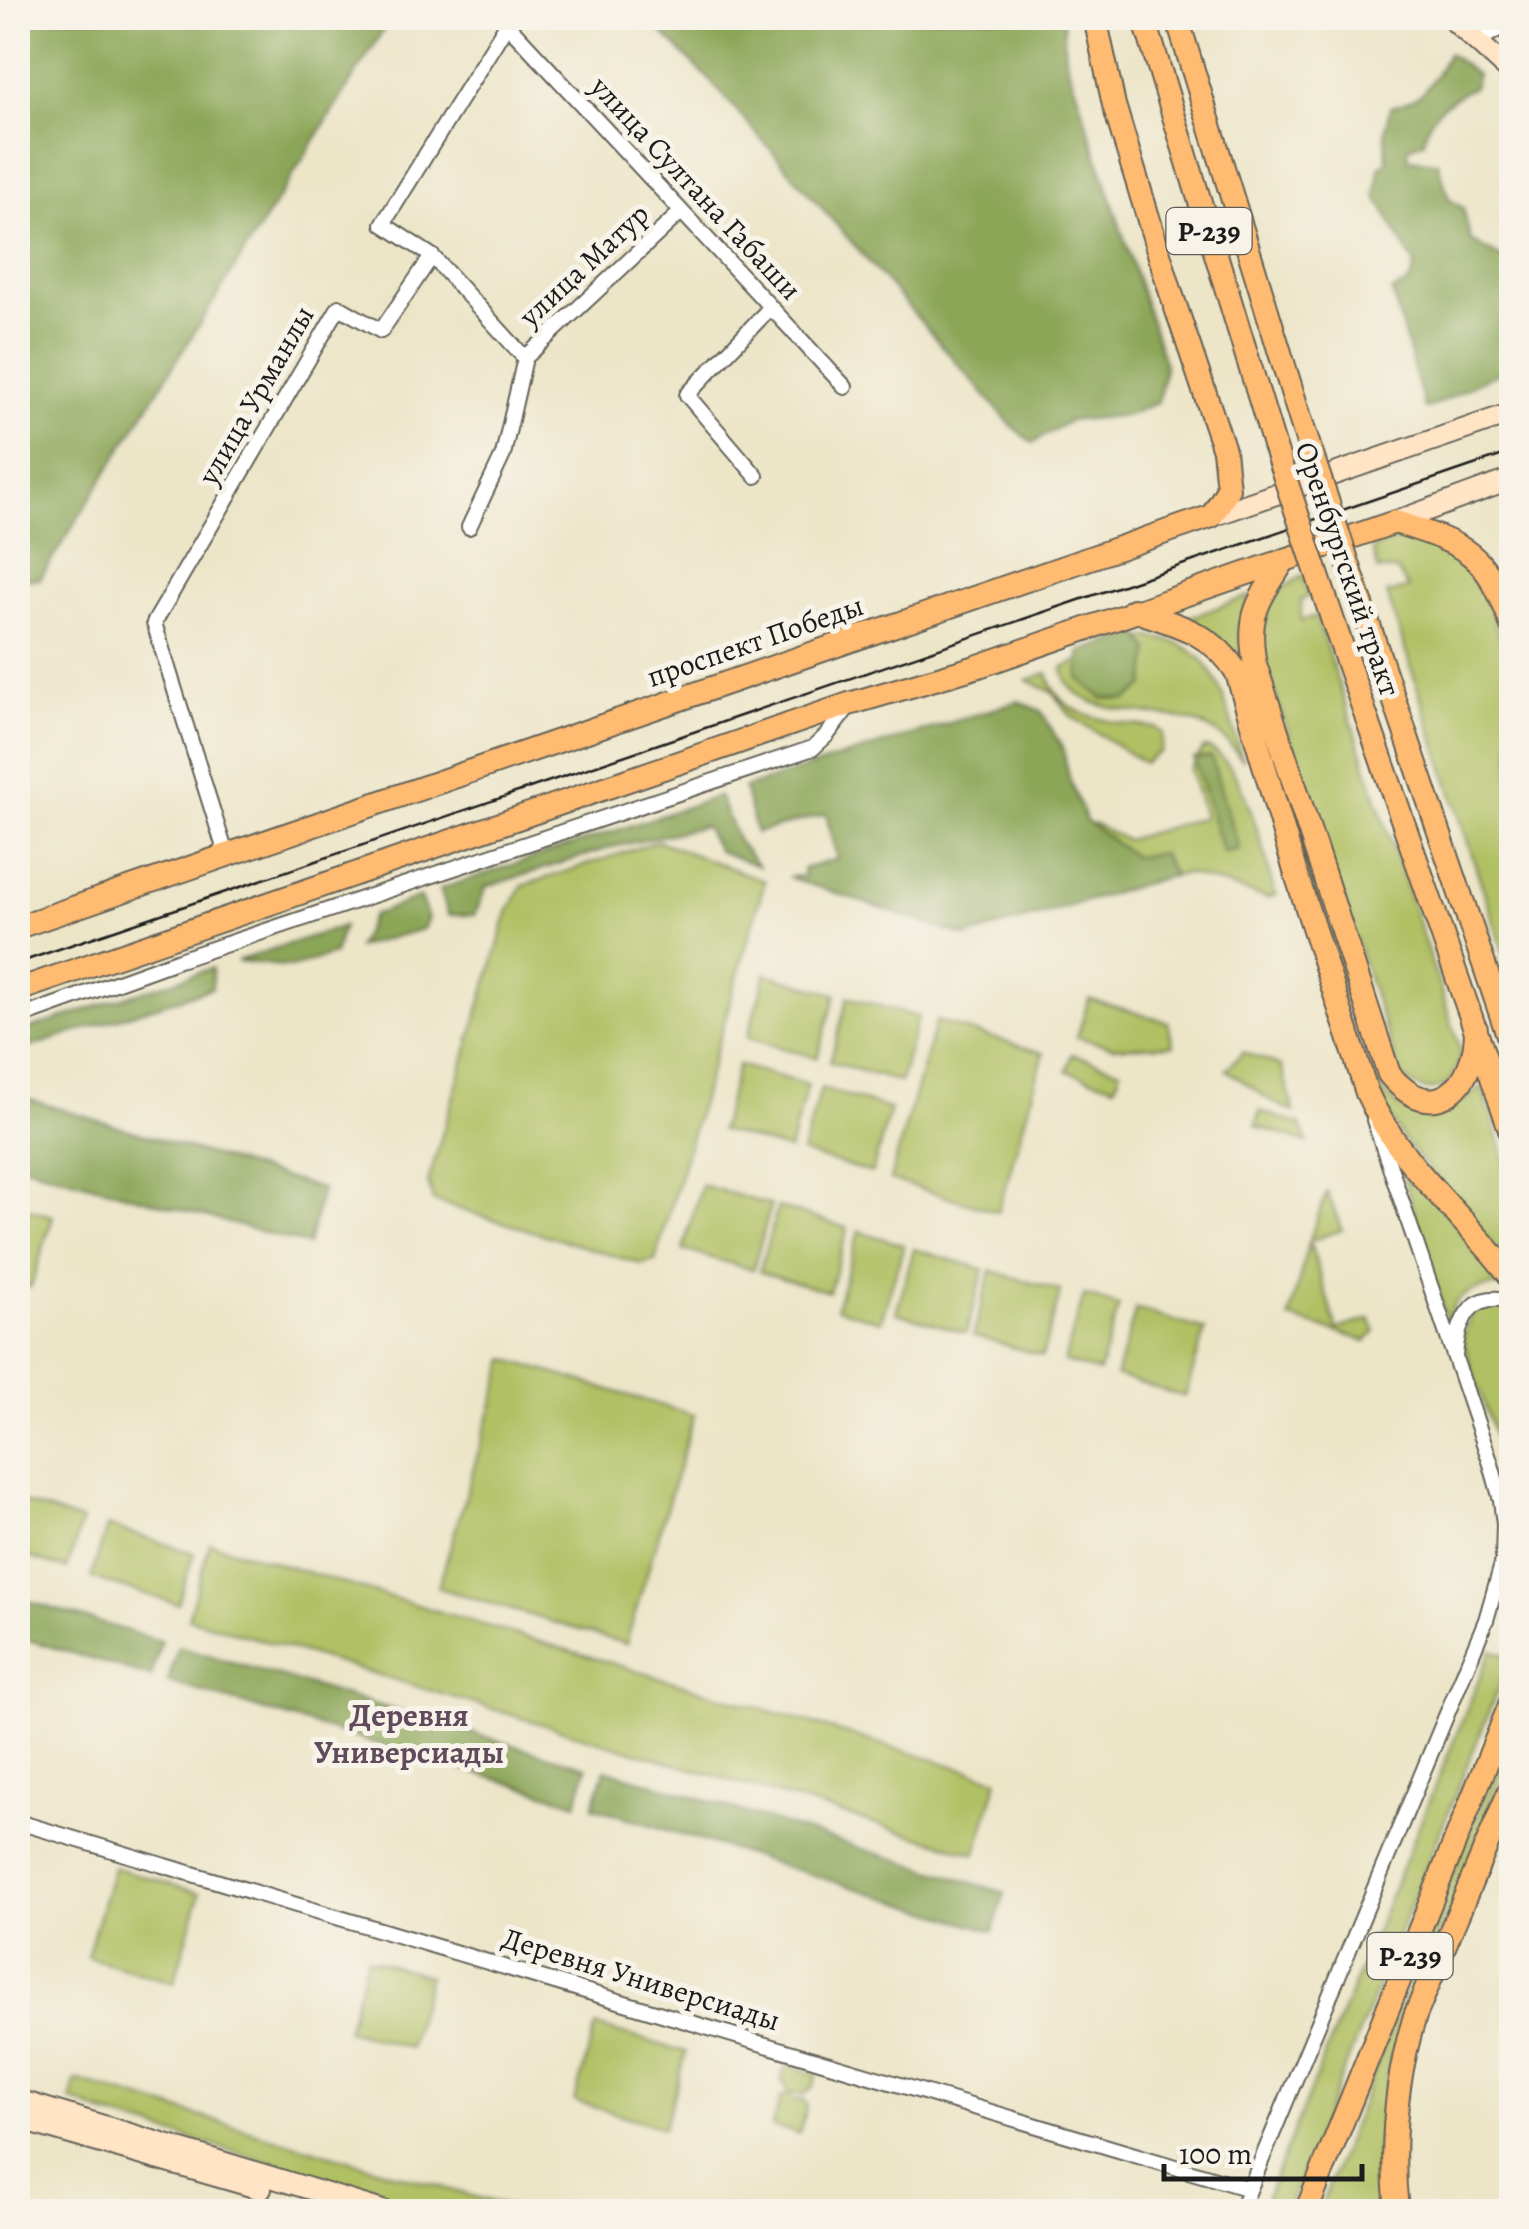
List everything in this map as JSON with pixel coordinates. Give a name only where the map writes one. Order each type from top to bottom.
[{"type":"main road","points":[[1095,18],[1114,105],[1224,450],[1228,489],[1212,516]]},
{"type":"main road","name":"Оренбургский тракт","points":[[1144,18],[1274,445],[1512,1135]]},
{"type":"main road","name":"Оренбургский тракт","points":[[1177,18],[1305,434],[1512,1046]]},
{"type":"main road","points":[[1450,18],[1512,73]]},
{"type":"main road","name":"проспект Победы","points":[[18,927],[1512,413]]},
{"type":"main road","points":[[18,990],[849,704],[976,667],[1283,562],[1512,479]]},
{"type":"main road","points":[[1395,522],[1448,539],[1477,558],[1494,583],[1512,626]]},
{"type":"main road","points":[[1283,562],[1254,610],[1251,640],[1255,664],[1389,1074],[1398,1085],[1418,1096],[1443,1097],[1452,1092],[1473,1065],[1476,1028]]},
{"type":"main road","points":[[1134,610],[1187,628],[1210,641],[1237,673],[1295,871],[1374,1109],[1410,1161],[1512,1278]]},
{"type":"main road","points":[[1495,998],[1512,1025]]},
{"type":"main road","name":"Р-239","points":[[1306,2212],[1512,1700]]},
{"type":"main road","name":"Р-239","points":[[1397,2212],[1393,2136],[1404,2051],[1512,1785]]},
{"type":"main road","points":[[18,2100],[338,2212]]},
{"type":"main road","points":[[18,2119],[145,2147],[386,2212]]},
{"type":"street","points":[[1476,41],[1512,23]]},
{"type":"street","name":"улица Султана Габаши","points":[[432,256],[383,224],[507,24],[845,388]]},
{"type":"street","name":"улица Матур","points":[[468,526],[503,455],[525,358],[681,212]]},
{"type":"street","name":"улица Матур","points":[[432,256],[525,358]]},
{"type":"street","name":"улица Урманлы","points":[[226,854],[154,624],[339,308],[381,331],[432,256]]},
{"type":"street","points":[[756,476],[687,396],[769,308]]},
{"type":"street","points":[[18,1018],[196,954],[812,748],[827,735],[849,704]]},
{"type":"street","points":[[1240,2212],[1494,1601],[1503,1561],[1504,1524],[1492,1464],[1454,1362],[1367,1093]]},
{"type":"street","points":[[1454,1362],[1456,1339],[1471,1307],[1498,1297],[1512,1301]]},
{"type":"street","name":"Деревня Универсиады","points":[[18,1822],[1249,2189]]},
{"type":"green space","points":[[18,18],[391,18],[40,579],[18,579]]},
{"type":"green space","points":[[647,18],[1063,18],[1065,56],[1165,365],[1158,402],[1128,415],[1069,421],[1033,443],[1012,426],[710,80]]},
{"type":"green space","points":[[1448,53],[1477,75],[1473,87],[1435,114],[1424,141],[1409,147],[1408,159],[1438,162],[1449,199],[1463,208],[1471,241],[1505,260],[1511,274],[1511,369],[1425,409],[1392,292],[1409,283],[1415,265],[1376,196],[1379,167],[1387,162],[1385,132],[1390,107],[1420,95]]},
{"type":"green space","points":[[1417,540],[1458,556],[1475,575],[1486,595],[1511,671],[1511,975],[1387,594],[1409,588],[1396,570],[1378,570],[1372,549],[1392,541]]},
{"type":"green space","points":[[1302,576],[1309,596],[1301,601],[1301,620],[1316,616],[1459,1045],[1456,1069],[1441,1087],[1421,1088],[1401,1078],[1255,632],[1270,596]]},
{"type":"green space","points":[[1249,596],[1239,632],[1245,667],[1355,1004],[1352,1005],[1242,669],[1185,619]]},
{"type":"green space","points":[[1137,632],[1150,650],[1145,685],[1127,700],[1102,698],[1079,679],[1080,652]]},
{"type":"green space","points":[[1148,637],[1173,642],[1205,664],[1224,698],[1243,761],[1209,728],[1178,718],[1097,704],[1080,696],[1069,684],[1063,668]]},
{"type":"green space","points":[[1048,673],[1053,689],[1076,710],[1107,721],[1156,728],[1163,733],[1161,751],[1144,763],[1071,716],[1052,692],[1027,680]]},
{"type":"green space","points":[[1018,701],[1041,711],[1063,749],[1070,781],[1086,821],[1134,857],[1161,853],[1174,875],[966,937],[788,877],[804,876],[803,869],[837,859],[826,814],[756,833],[744,788]]},
{"type":"green space","points":[[1204,748],[1218,754],[1241,787],[1276,895],[1267,898],[1185,873],[1172,877],[1160,855],[1134,859],[1090,826],[1095,824],[1126,840],[1204,817],[1190,770]]},
{"type":"green space","points":[[1211,757],[1239,849],[1223,853],[1194,759]]},
{"type":"green space","points":[[719,796],[738,841],[758,866],[718,851],[705,826],[609,848],[486,887],[475,915],[448,915],[440,889]]},
{"type":"green space","points":[[658,841],[765,881],[655,1261],[641,1264],[433,1200],[428,1182],[508,912],[522,886]]},
{"type":"green space","points":[[420,897],[428,918],[423,929],[357,947],[373,915]]},
{"type":"green space","points":[[343,926],[334,954],[292,967],[237,961]]},
{"type":"green space","points":[[212,968],[212,988],[18,1051],[29,1029]]},
{"type":"green space","points":[[766,974],[836,994],[817,1058],[747,1038]]},
{"type":"green space","points":[[848,997],[918,1017],[900,1082],[830,1062]]},
{"type":"green space","points":[[1089,999],[1168,1022],[1173,1045],[1113,1047],[1077,1037]]},
{"type":"green space","points":[[936,1021],[1044,1053],[998,1212],[890,1180]]},
{"type":"green space","points":[[1370,1047],[1388,1095],[1399,1106],[1412,1111],[1440,1110],[1482,1087],[1511,1176],[1511,1266],[1402,1138],[1387,1112],[1366,1048]]},
{"type":"green space","points":[[1243,1052],[1281,1066],[1294,1112],[1226,1070]]},
{"type":"green space","points":[[1072,1054],[1121,1070],[1115,1086],[1067,1071]]},
{"type":"green space","points":[[738,1065],[808,1085],[789,1150],[720,1130]]},
{"type":"green space","points":[[821,1088],[890,1109],[872,1173],[802,1153]]},
{"type":"green space","points":[[18,1096],[322,1189],[308,1245],[18,1164]]},
{"type":"green space","points":[[1260,1111],[1301,1125],[1308,1143],[1256,1126]]},
{"type":"green space","points":[[1396,1151],[1506,1286],[1486,1287],[1459,1299],[1449,1315],[1448,1326]]},
{"type":"green space","points":[[701,1185],[771,1205],[753,1270],[683,1250]]},
{"type":"green space","points":[[1327,1192],[1342,1230],[1309,1241]]},
{"type":"green space","points":[[18,1206],[53,1216],[31,1287],[18,1284]]},
{"type":"green space","points":[[778,1207],[848,1228],[829,1292],[759,1272]]},
{"type":"green space","points":[[859,1231],[904,1245],[881,1321],[836,1308]]},
{"type":"green space","points":[[1309,1241],[1337,1329],[1370,1319],[1376,1332],[1366,1341],[1289,1318]]},
{"type":"green space","points":[[914,1249],[984,1269],[966,1333],[896,1313]]},
{"type":"green space","points":[[991,1271],[1061,1291],[1042,1356],[973,1336]]},
{"type":"green space","points":[[1084,1295],[1119,1306],[1099,1372],[1064,1362]]},
{"type":"green space","points":[[1500,1304],[1511,1309],[1511,1500],[1505,1467],[1462,1339],[1472,1312]]},
{"type":"green space","points":[[1136,1309],[1205,1330],[1185,1397],[1116,1376]]},
{"type":"green space","points":[[506,1359],[694,1415],[626,1644],[438,1588]]},
{"type":"green space","points":[[18,1501],[82,1521],[67,1569],[18,1554]]},
{"type":"green space","points":[[107,1526],[194,1553],[178,1604],[91,1578]]},
{"type":"green space","points":[[210,1543],[998,1779],[976,1854],[188,1618]]},
{"type":"green space","points":[[18,1598],[161,1641],[151,1677],[18,1637]]},
{"type":"green space","points":[[178,1646],[587,1767],[577,1803],[168,1682]]},
{"type":"green space","points":[[1491,1650],[1511,1657],[1287,2211],[1261,2211]]},
{"type":"green space","points":[[1511,1729],[1511,1751],[1390,2058],[1378,2140],[1380,2211],[1318,2212]]},
{"type":"green space","points":[[605,1769],[1005,1893],[993,1931],[593,1807]]},
{"type":"green space","points":[[113,1867],[200,1893],[174,1983],[87,1957]]},
{"type":"green space","points":[[367,1958],[429,1976],[409,2048],[347,2030]]},
{"type":"green space","points":[[596,2026],[686,2052],[664,2128],[574,2101]]},
{"type":"green space","points":[[787,2065],[817,2075],[813,2088],[804,2094],[791,2094],[781,2079]]},
{"type":"green space","points":[[76,2080],[523,2211],[434,2211],[108,2115],[71,2100]]},
{"type":"green space","points":[[786,2095],[807,2105],[799,2134],[772,2126],[781,2097]]},
{"type":"tram line","points":[[18,963],[1512,452]]},
{"type":"district","name":"Деревня Универсиады","points":[[409,1734]]}]
